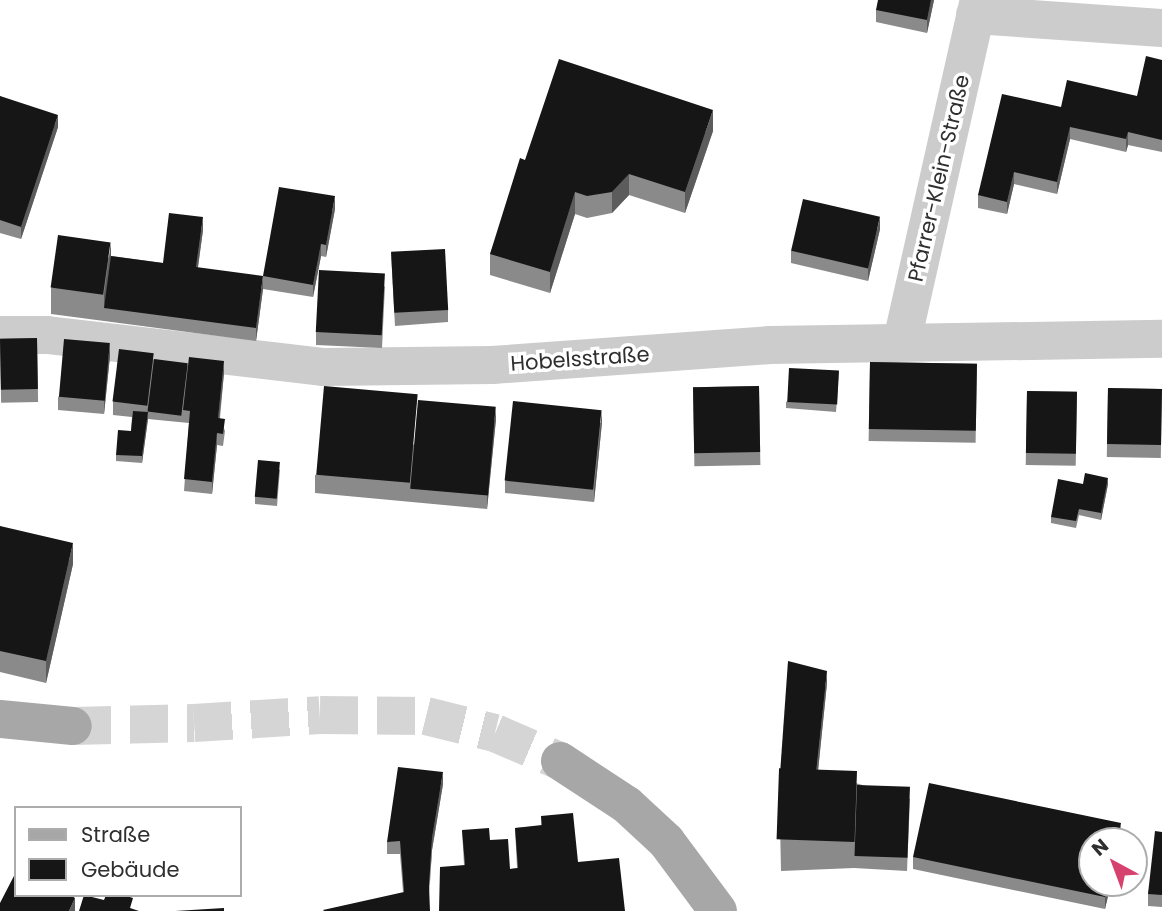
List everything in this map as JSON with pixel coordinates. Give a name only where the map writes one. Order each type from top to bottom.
[{"type":"main road","points":[[0,719],[73,726]]},
{"type":"main road","points":[[560,761],[627,805],[666,841],[718,911]]},
{"type":"street","name":"Pfarrer-Klein-Straße","points":[[902,341],[977,8],[1162,28]]},
{"type":"street","name":"Hobelsstraße","points":[[0,335],[47,335],[324,368],[492,365],[770,345],[902,341],[1162,340]]},
{"type":"building","points":[[878,0],[931,0],[927,20],[876,10]]},
{"type":"building","points":[[1146,56],[1162,60],[1162,140],[1128,132],[1126,139],[1070,127],[1057,182],[1014,172],[1007,202],[978,195],[1002,94],[1061,107],[1067,80],[1137,96]]},
{"type":"building","points":[[559,59],[713,110],[685,192],[629,174],[612,192],[587,196],[575,192],[550,272],[490,254],[520,158],[525,160]]},
{"type":"building","points":[[0,96],[58,115],[21,227],[0,220]]},
{"type":"building","points":[[279,187],[335,196],[326,245],[321,244],[313,285],[263,276]]},
{"type":"building","points":[[803,199],[880,217],[868,268],[791,251]]},
{"type":"building","points":[[169,213],[203,217],[196,267],[263,276],[256,328],[104,308],[111,256],[163,263]]},
{"type":"building","points":[[58,235],[110,242],[103,295],[51,287]]},
{"type":"building","points":[[445,249],[448,310],[394,313],[391,252]]},
{"type":"building","points":[[319,270],[385,273],[382,335],[316,332]]},
{"type":"building","points":[[37,338],[38,389],[1,390],[0,339]]},
{"type":"building","points":[[64,339],[110,343],[105,401],[59,397]]},
{"type":"building","points":[[119,349],[154,353],[147,406],[113,402]]},
{"type":"building","points":[[189,357],[224,361],[218,418],[225,419],[223,434],[217,433],[212,482],[184,479],[190,411],[183,410]]},
{"type":"building","points":[[154,359],[188,363],[181,416],[148,412]]},
{"type":"building","points":[[870,362],[977,364],[976,431],[869,429]]},
{"type":"building","points":[[789,368],[839,371],[837,405],[787,402]]},
{"type":"building","points":[[324,386],[418,394],[410,483],[316,475]]},
{"type":"building","points":[[759,386],[760,452],[694,453],[693,387]]},
{"type":"building","points":[[1108,388],[1162,389],[1161,445],[1107,444]]},
{"type":"building","points":[[1027,391],[1077,392],[1076,454],[1026,453]]},
{"type":"building","points":[[418,400],[496,407],[488,495],[410,489]]},
{"type":"building","points":[[513,401],[602,410],[593,490],[505,481]]},
{"type":"building","points":[[133,411],[148,412],[142,456],[116,455],[118,430],[131,431]]},
{"type":"building","points":[[258,460],[280,462],[277,499],[255,497]]},
{"type":"building","points":[[1085,473],[1108,478],[1101,513],[1079,509],[1076,521],[1051,517],[1058,479],[1083,484]]},
{"type":"building","points":[[0,526],[73,543],[46,661],[0,651]]},
{"type":"building","points":[[788,661],[827,671],[816,773],[780,774]]},
{"type":"building","points":[[398,767],[443,772],[432,838],[430,911],[324,911],[404,892],[400,841],[387,842]]},
{"type":"building","points":[[779,768],[857,771],[855,842],[777,839]]},
{"type":"building","points":[[929,783],[1121,823],[1120,827],[1078,827],[1078,891],[913,857]]},
{"type":"building","points":[[857,785],[910,787],[907,858],[855,856]]},
{"type":"building","points":[[573,813],[578,862],[619,858],[625,911],[439,911],[440,867],[465,865],[462,830],[489,828],[490,840],[508,839],[510,869],[518,868],[515,828],[542,825],[541,816]]},
{"type":"building","points":[[1155,831],[1162,832],[1162,895],[1148,894]]},
{"type":"building","points":[[14,876],[14,897],[75,898],[69,911],[0,911],[0,903]]},
{"type":"building","points":[[83,897],[104,900],[105,897],[130,897],[133,898],[130,908],[139,911],[79,911]]},
{"type":"building","points":[[224,908],[224,911],[175,911]]},
{"type":"tunnel","points":[[73,726],[194,723],[320,715],[426,716],[495,733],[560,761]]}]
